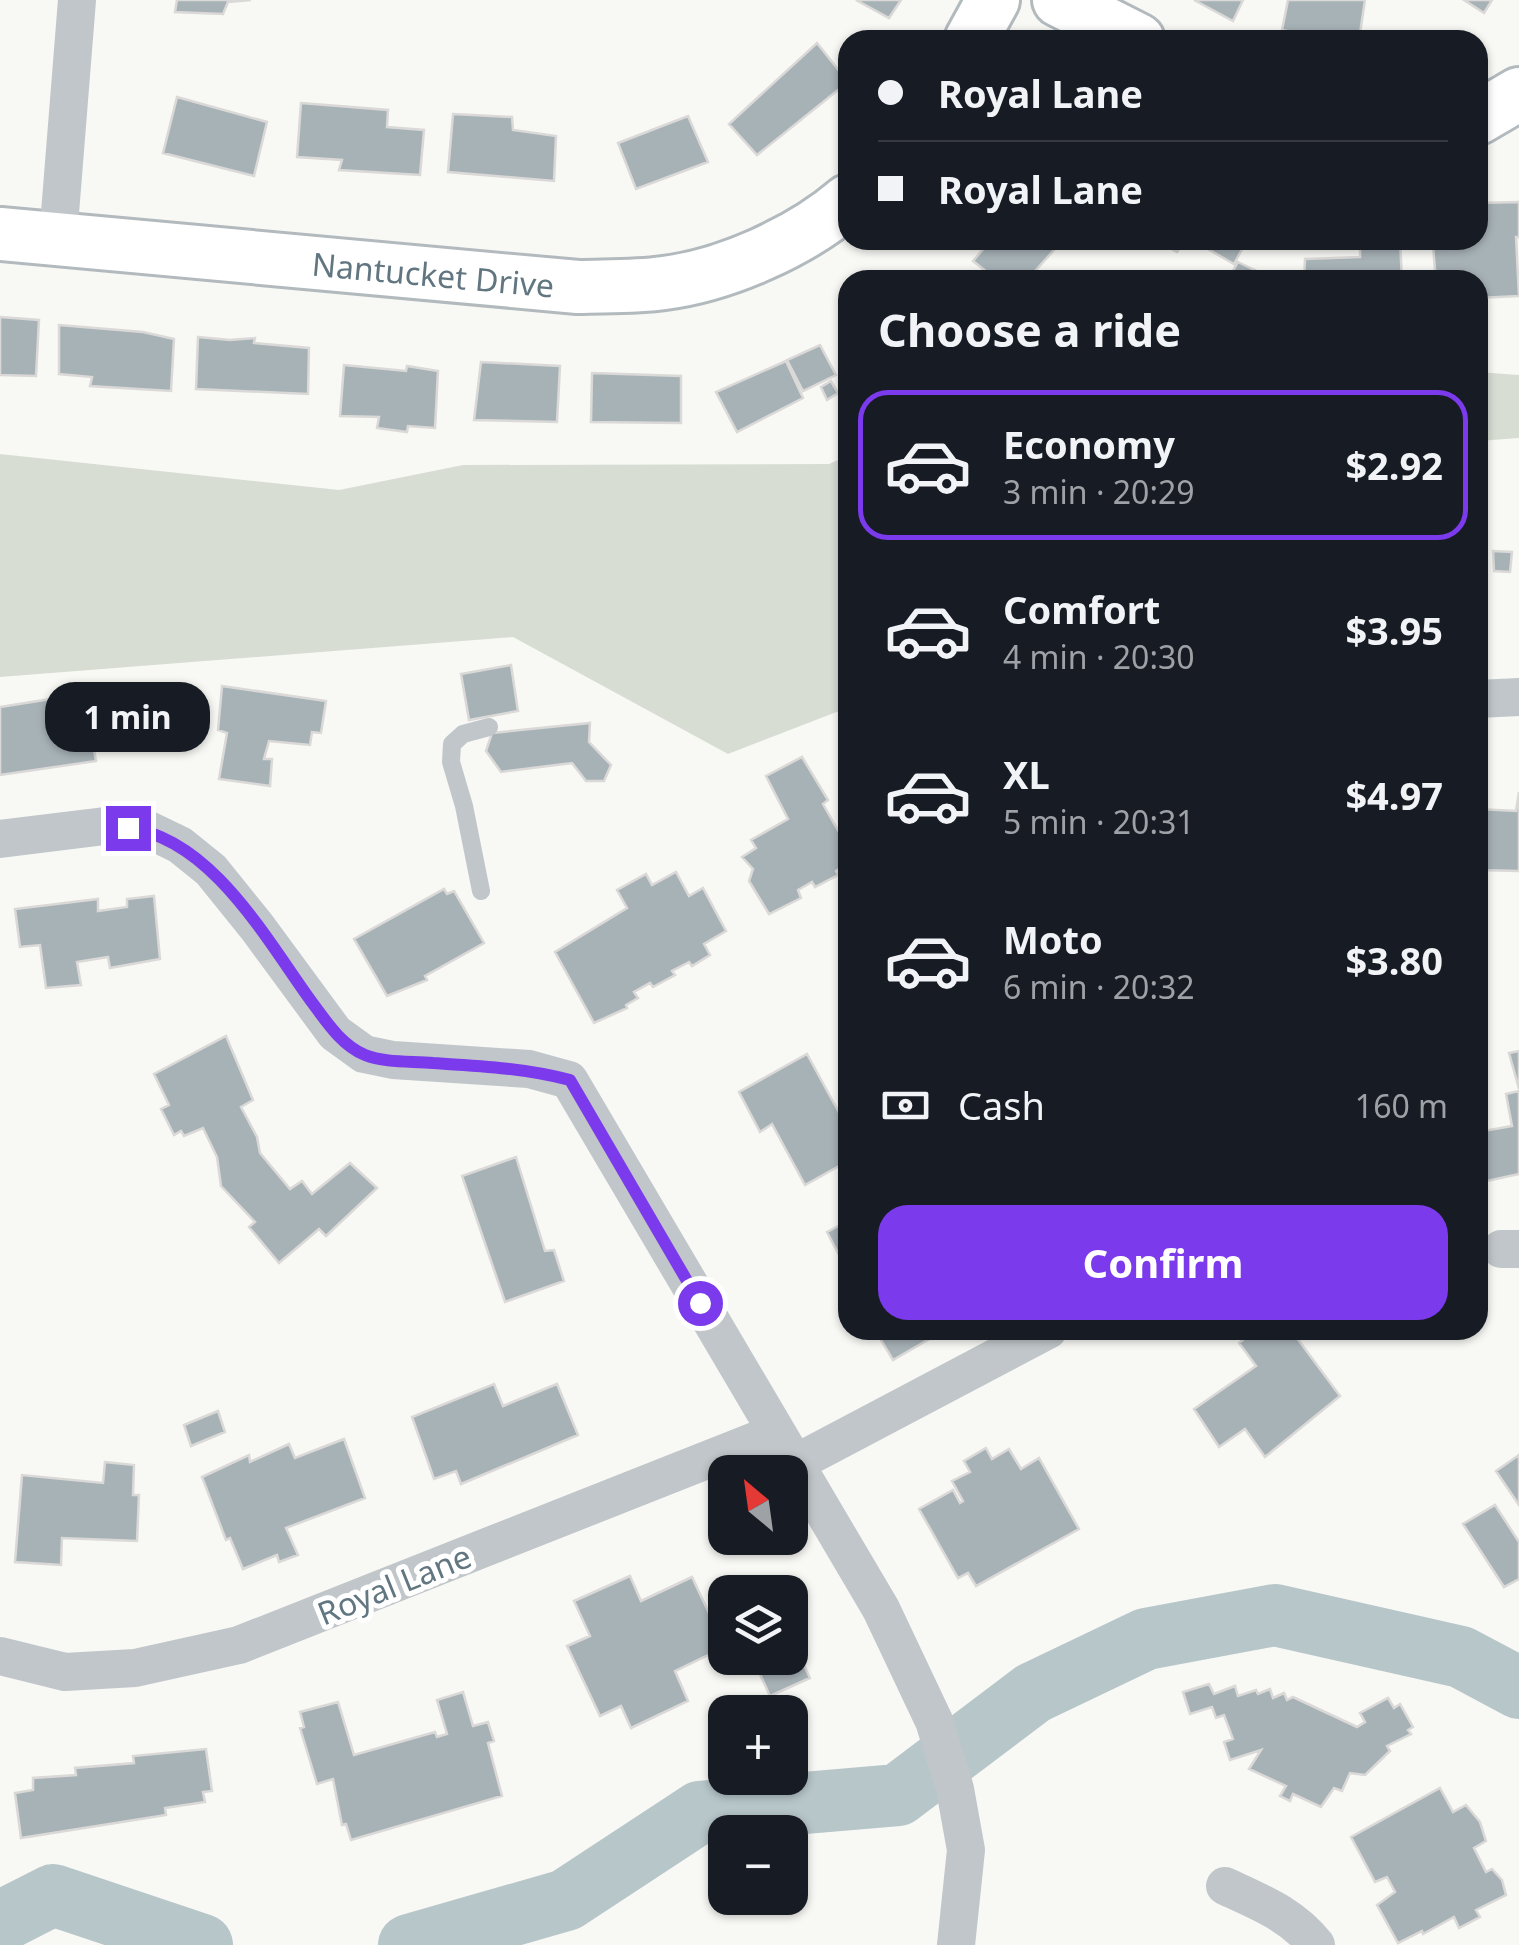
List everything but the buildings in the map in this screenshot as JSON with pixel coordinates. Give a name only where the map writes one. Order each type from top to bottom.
[{"type":"street","points":[[58,238],[76,0]]},
{"type":"street","points":[[976,30],[993,0]]},
{"type":"street","points":[[1059,0],[1118,30]]},
{"type":"street","points":[[1488,112],[1519,94]]},
{"type":"street","name":"Nantucket Drive","points":[[0,234],[578,287],[666,283],[748,261],[826,220],[838,210]]},
{"type":"street","points":[[1488,699],[1519,697]]},
{"type":"street","points":[[0,839],[105,826],[151,831],[180,846],[211,870],[258,927],[335,1034],[364,1054],[393,1060],[529,1069],[570,1080],[881,1609],[934,1722],[954,1789],[966,1850],[956,1945]]},
{"type":"street","name":"Royal Lane","points":[[0,1656],[65,1672],[135,1668],[240,1645],[785,1449],[1026,1340]]},
{"type":"street","points":[[1225,1886],[1281,1912],[1303,1928],[1316,1945]]},
{"type":"lane","points":[[481,890],[451,762],[452,744],[463,734],[489,727]]},
{"type":"shaded area","points":[[1488,373],[1519,375],[1519,438],[1488,440]]},
{"type":"shaded area","points":[[0,454],[339,490],[463,465],[829,464],[838,460],[838,711],[728,754],[513,637],[0,677]]},
{"type":"waterway","points":[[409,1945],[566,1900],[700,1812],[898,1795],[1033,1693],[1146,1639],[1275,1615],[1461,1657],[1519,1688]]},
{"type":"waterway","points":[[0,1922],[53,1895],[202,1945]]},
{"type":"route","points":[[128,828],[151,831],[180,846],[211,870],[258,927],[335,1034],[364,1054],[393,1060],[529,1069],[570,1080],[700,1303]]}]
